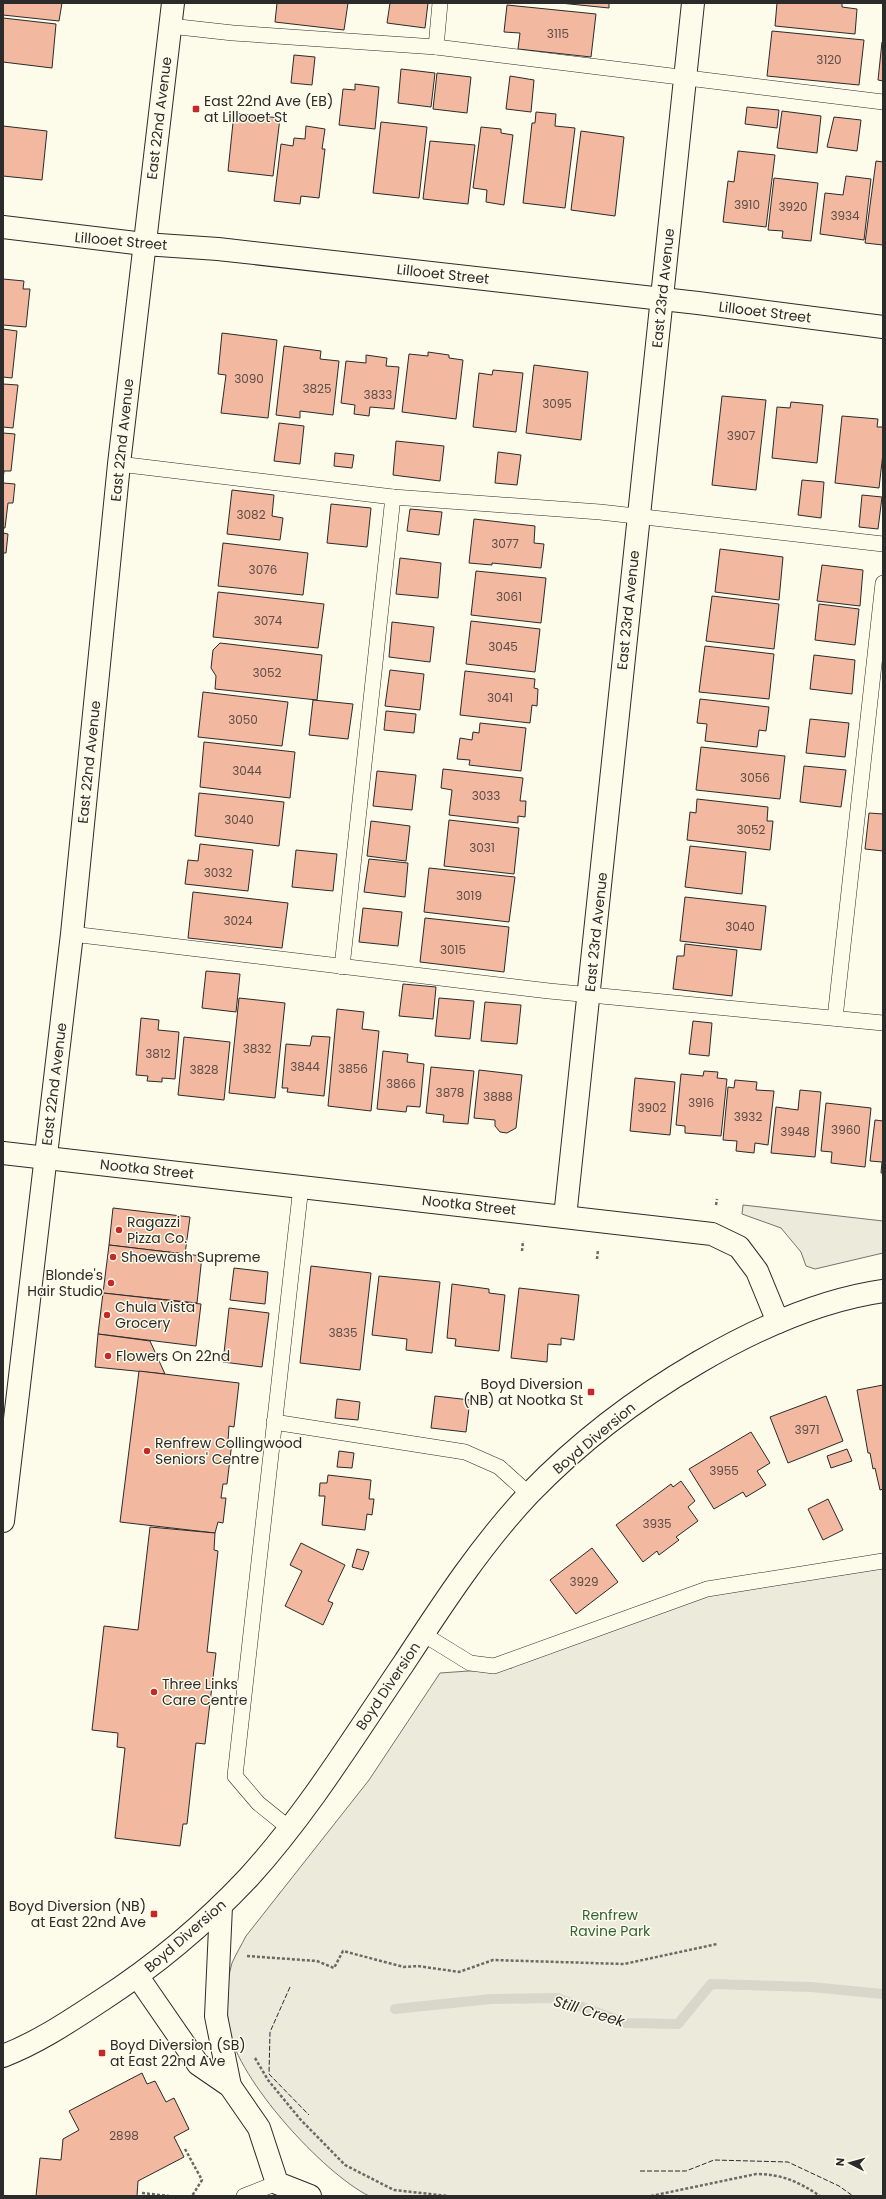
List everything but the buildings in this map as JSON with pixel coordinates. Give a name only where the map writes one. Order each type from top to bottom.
[{"type":"street","name":"East 22nd Avenue","points":[[3,1522],[72,934],[119,464],[173,3]]},
{"type":"street","name":"East 23rd Avenue","points":[[565,1216],[590,994],[638,517],[693,3]]},
{"type":"street","name":"Lillooet Street","points":[[3,227],[144,244],[209,248],[662,299],[883,327]]},
{"type":"street","name":"Nootka Street","points":[[3,1153],[712,1234],[739,1247],[757,1271],[778,1322]]},
{"type":"street","points":[[778,1322],[819,1307],[883,1291]]},
{"type":"street","name":"Boyd Diversion","points":[[3,2056],[29,2045],[138,1977],[179,1944],[221,1906],[251,1875],[289,1828],[334,1765],[466,1573],[529,1494],[579,1447],[630,1406],[726,1347],[778,1322]]},
{"type":"street","points":[[221,1906],[216,2016],[230,2086]]},
{"type":"street","points":[[138,1977],[198,2064],[230,2086],[258,2128],[277,2183],[310,2196]]},
{"type":"lane","points":[[436,47],[440,3]]},
{"type":"lane","points":[[170,26],[233,33],[436,47],[883,102]]},
{"type":"lane","points":[[119,464],[393,497],[638,517],[883,544]]},
{"type":"lane","points":[[342,967],[393,497]]},
{"type":"lane","points":[[835,1018],[883,583]]},
{"type":"lane","points":[[72,934],[342,967],[590,994],[883,1023]]},
{"type":"lane","points":[[289,1828],[258,1803],[235,1776],[301,1186]]},
{"type":"lane","points":[[274,1422],[465,1452],[499,1467],[529,1494]]},
{"type":"lane","points":[[423,1634],[470,1663],[494,1666],[707,1590],[883,1561]]},
{"type":"lane","points":[[244,2196],[277,2183]]},
{"type":"path","points":[[716,1208],[717,1199]]},
{"type":"path","points":[[522,1251],[523,1241]]},
{"type":"path","points":[[597,1259],[598,1250]]},
{"type":"path","points":[[244,1963],[245,1956],[317,1961],[334,1968],[343,1951],[404,1967],[418,1966],[458,1972],[493,1960],[624,1964],[717,1944]]},
{"type":"path","points":[[253,2055],[268,2080],[300,2119],[345,2165],[394,2190],[448,2196]]},
{"type":"path","points":[[185,2149],[202,2180],[192,2196]]},
{"type":"path","points":[[651,2196],[756,2174],[774,2174],[793,2179],[820,2196]]},
{"type":"path","points":[[142,2192],[169,2196]]},
{"type":"green space","points":[[743,1205],[883,1221],[883,1253],[815,1269],[806,1266],[801,1252],[781,1228],[742,1214]]},
{"type":"green space","name":"Renfrew Ravine Park","points":[[883,1561],[883,2196],[369,2196],[350,2184],[329,2167],[285,2123],[265,2098],[248,2073],[236,2050],[229,2029],[227,2013],[227,1996],[230,1971],[232,1963],[246,1936],[369,1780],[440,1673],[512,1668],[510,1660],[707,1589]]},
{"type":"waterway","name":"Still Creek","points":[[395,2009],[491,1999],[557,1998],[626,2023],[678,2024],[711,1984],[811,1987],[883,1994]]},
{"type":"fence","points":[[290,1987],[270,2032],[269,2074],[309,2115]]},
{"type":"fence","points":[[640,2171],[686,2171],[714,2160],[788,2162],[839,2186],[853,2196]]},
{"type":"place","name":"East 22nd Ave (EB) at Lillooet St","points":[[196,109]]},
{"type":"place","name":"Ragazzi Pizza Co.","points":[[119,1230]]},
{"type":"place","name":"Shoewash Supreme","points":[[113,1257]]},
{"type":"place","name":"Blonde's Hair Studio","points":[[111,1283]]},
{"type":"place","name":"Chula Vista Grocery","points":[[107,1315]]},
{"type":"place","name":"Flowers On 22nd","points":[[108,1356]]},
{"type":"place","name":"Boyd Diversion (NB) at Nootka St","points":[[591,1392]]},
{"type":"place","name":"Renfrew Collingwood Seniors' Centre","points":[[147,1451]]},
{"type":"place","name":"Three Links Care Centre","points":[[154,1692]]},
{"type":"place","name":"Boyd Diversion (NB) at East 22nd Ave","points":[[154,1914]]},
{"type":"place","name":"Boyd Diversion (SB) at East 22nd Ave","points":[[102,2053]]}]
